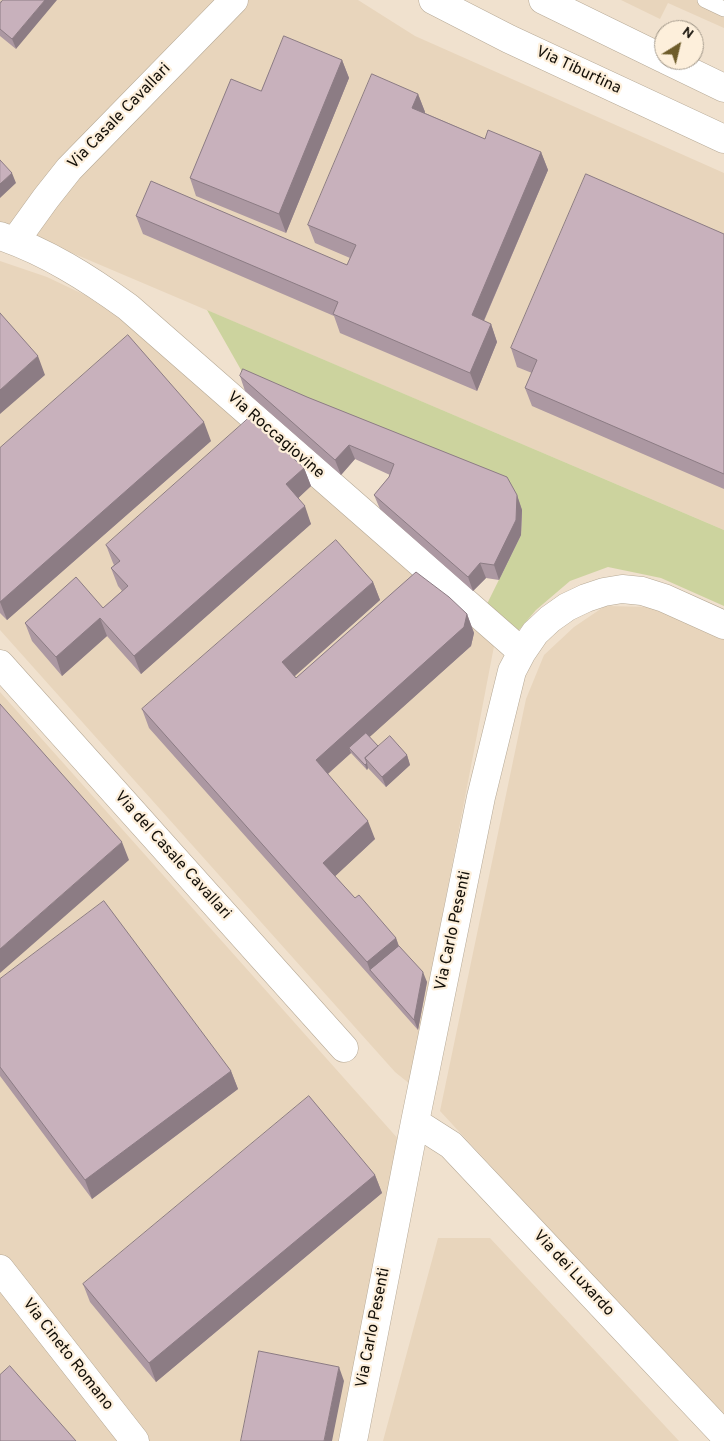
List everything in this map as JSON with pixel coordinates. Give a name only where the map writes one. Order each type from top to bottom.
[{"type":"street","name":"Via Casale Cavallari","points":[[8,239],[46,198],[69,169],[234,0]]},
{"type":"street","name":"Via Tiburtina","points":[[433,0],[509,39],[724,139]]},
{"type":"street","points":[[543,0],[654,54]]},
{"type":"street","points":[[687,70],[724,88]]},
{"type":"street","name":"Via Roccagiovine","points":[[8,239],[74,270],[128,307],[522,652]]},
{"type":"street","name":"Via Carlo Pesenti","points":[[353,1441],[414,1122],[481,797],[512,671],[522,652],[536,633],[550,619],[567,607],[604,592],[622,589],[642,591],[664,598],[724,625]]},
{"type":"street","name":"Via del Casale Cavallari","points":[[0,664],[344,1048]]},
{"type":"street","name":"Via dei Luxardo","points":[[414,1122],[451,1145],[724,1435]]},
{"type":"street","name":"Via Cineto Romano","points":[[0,1269],[135,1441]]},
{"type":"lane","points":[[705,0],[724,9]]},
{"type":"shaded area","points":[[0,0],[358,0],[415,36],[724,173],[724,530],[0,223]]},
{"type":"shaded area","points":[[621,0],[724,0],[724,28],[668,3],[660,19]]},
{"type":"shaded area","points":[[0,261],[47,277],[87,296],[140,333],[495,641],[410,1084],[395,1072],[0,630]]},
{"type":"shaded area","points":[[605,606],[652,607],[724,639],[724,1418],[440,1111],[526,699],[544,655],[574,627]]},
{"type":"shaded area","points":[[0,692],[400,1141],[338,1441],[0,1441]]},
{"type":"shaded area","points":[[438,1238],[490,1238],[679,1441],[383,1441]]},
{"type":"green space","points":[[207,310],[724,530],[724,606],[661,578],[608,567],[570,581],[536,610],[518,631],[487,604],[521,535],[522,510],[249,384]]},
{"type":"building","points":[[3,0],[45,0],[12,39],[0,29],[0,4]]},
{"type":"building","points":[[284,36],[342,60],[279,214],[190,178],[231,79],[261,91]]},
{"type":"building","points":[[372,74],[418,94],[412,108],[485,139],[488,130],[541,152],[472,315],[491,324],[470,373],[333,314],[338,302],[136,216],[151,181],[347,265],[356,245],[308,225]]},
{"type":"building","points":[[0,160],[12,173],[0,184]]},
{"type":"building","points":[[586,174],[724,234],[724,474],[525,388],[537,360],[511,348]]},
{"type":"building","points":[[0,313],[38,356],[0,390]]},
{"type":"building","points":[[128,335],[204,422],[0,602],[0,448]]},
{"type":"building","points":[[243,369],[307,397],[507,477],[517,495],[516,520],[494,565],[480,563],[468,577],[374,495],[389,477],[394,464],[349,445],[335,460],[240,376]]},
{"type":"building","points":[[249,418],[304,468],[286,484],[305,506],[134,656],[100,618],[56,657],[25,623],[76,577],[103,608],[128,586],[111,568],[120,561],[106,545]]},
{"type":"building","points":[[336,540],[373,582],[282,662],[296,678],[416,572],[449,597],[467,614],[464,627],[316,760],[368,821],[323,863],[355,898],[359,895],[396,938],[367,962],[142,709]]},
{"type":"building","points":[[0,704],[122,842],[0,949]]},
{"type":"building","points":[[366,733],[378,746],[365,758],[367,763],[365,765],[349,748]]},
{"type":"building","points":[[390,736],[407,755],[382,777],[365,758]]},
{"type":"building","points":[[104,901],[231,1071],[85,1180],[0,1067],[0,979]]},
{"type":"building","points":[[399,946],[423,972],[414,1020],[370,970]]},
{"type":"building","points":[[309,1096],[375,1175],[149,1363],[83,1284]]},
{"type":"building","points":[[259,1351],[339,1367],[324,1441],[241,1441]]},
{"type":"building","points":[[10,1366],[76,1441],[0,1441],[0,1375]]}]
